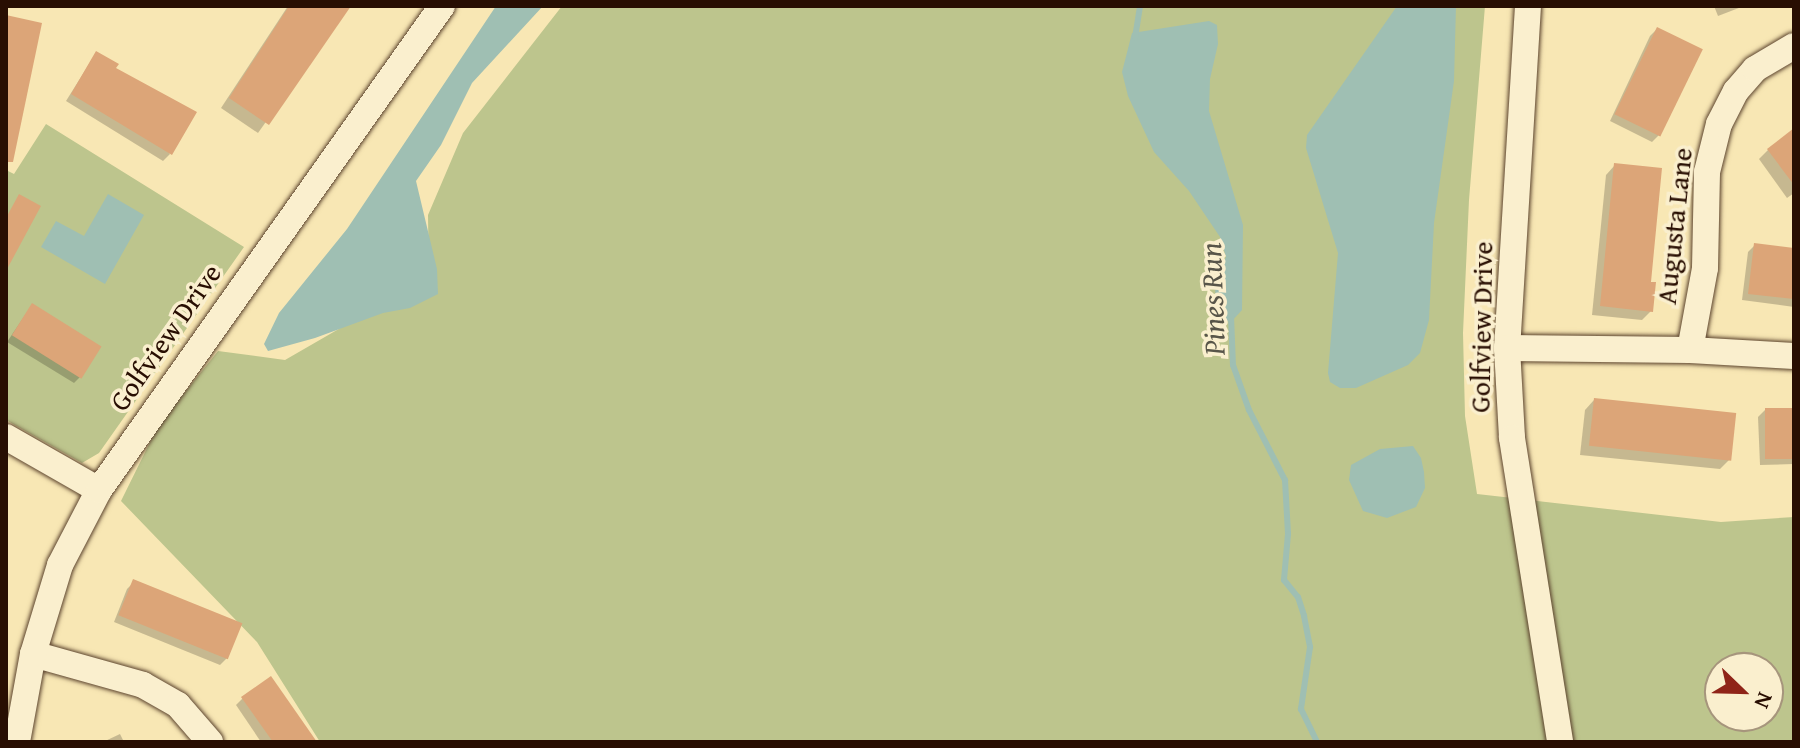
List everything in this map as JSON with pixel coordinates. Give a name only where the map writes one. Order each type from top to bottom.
[{"type":"street","name":"Golfview Drive","points":[[17,742],[33,654],[60,565],[99,490],[442,6]]},
{"type":"street","name":"Golfview Drive","points":[[1528,6],[1507,348],[1512,438],[1560,742]]},
{"type":"street","name":"Augusta Lane","points":[[1690,350],[1705,268],[1707,172],[1719,124],[1736,91],[1755,69],[1794,46]]},
{"type":"street","points":[[1507,348],[1690,350],[1794,356]]},
{"type":"street","points":[[6,437],[99,490]]},
{"type":"street","points":[[33,654],[143,685],[178,705],[210,742]]},
{"type":"green space","points":[[562,6],[1485,6],[1469,200],[1463,333],[1465,416],[1477,494],[1721,522],[1794,517],[1794,742],[320,742],[257,642],[121,501],[158,426],[218,351],[285,360],[363,315],[429,291],[428,215],[463,133]]},
{"type":"green space","points":[[46,124],[244,247],[99,453],[82,463],[6,420],[6,170],[14,174]]},
{"type":"shaded area","points":[[496,6],[543,6],[472,83],[441,145],[416,181],[437,269],[438,294],[410,308],[383,313],[315,338],[268,351],[264,344],[279,313],[347,229]]},
{"type":"shaded area","points":[[1397,6],[1456,6],[1454,81],[1434,223],[1429,320],[1420,353],[1408,365],[1356,388],[1340,388],[1330,382],[1328,373],[1338,253],[1306,148],[1307,135]]},
{"type":"shaded area","points":[[1209,21],[1217,25],[1218,44],[1210,79],[1209,111],[1243,225],[1242,310],[1231,322],[1216,318],[1215,281],[1226,257],[1220,237],[1189,191],[1154,152],[1128,96],[1122,72],[1132,33]]},
{"type":"shaded area","points":[[108,194],[144,215],[105,284],[41,247],[56,221],[84,236]]},
{"type":"shaded area","points":[[1413,446],[1421,458],[1425,488],[1416,507],[1387,518],[1363,511],[1349,480],[1351,465],[1380,449]]},
{"type":"building","points":[[289,6],[351,6],[269,125],[229,98]]},
{"type":"building","points":[[6,15],[42,23],[13,162],[6,162]]},
{"type":"building","points":[[1657,27],[1703,49],[1660,137],[1614,114]]},
{"type":"building","points":[[96,51],[119,64],[116,68],[197,112],[172,155],[71,94]]},
{"type":"building","points":[[1794,128],[1794,185],[1767,149]]},
{"type":"building","points":[[1614,163],[1662,168],[1651,282],[1656,282],[1653,312],[1600,306]]},
{"type":"building","points":[[19,194],[41,206],[6,271],[6,218]]},
{"type":"building","points":[[1754,243],[1794,248],[1794,299],[1748,294]]},
{"type":"building","points":[[32,303],[102,346],[81,379],[12,335]]},
{"type":"building","points":[[1594,398],[1736,413],[1731,461],[1589,446]]},
{"type":"building","points":[[1765,408],[1794,408],[1794,459],[1765,459]]},
{"type":"building","points":[[133,579],[242,623],[228,659],[118,615]]},
{"type":"building","points":[[271,676],[317,742],[273,742],[241,697]]},
{"type":"waterway","name":"Pines Run","points":[[1135,38],[1140,6]]},
{"type":"waterway","name":"Pines Run","points":[[1231,316],[1233,365],[1249,410],[1285,480],[1288,534],[1284,580],[1298,597],[1304,616],[1310,647],[1301,709],[1317,742]]}]
